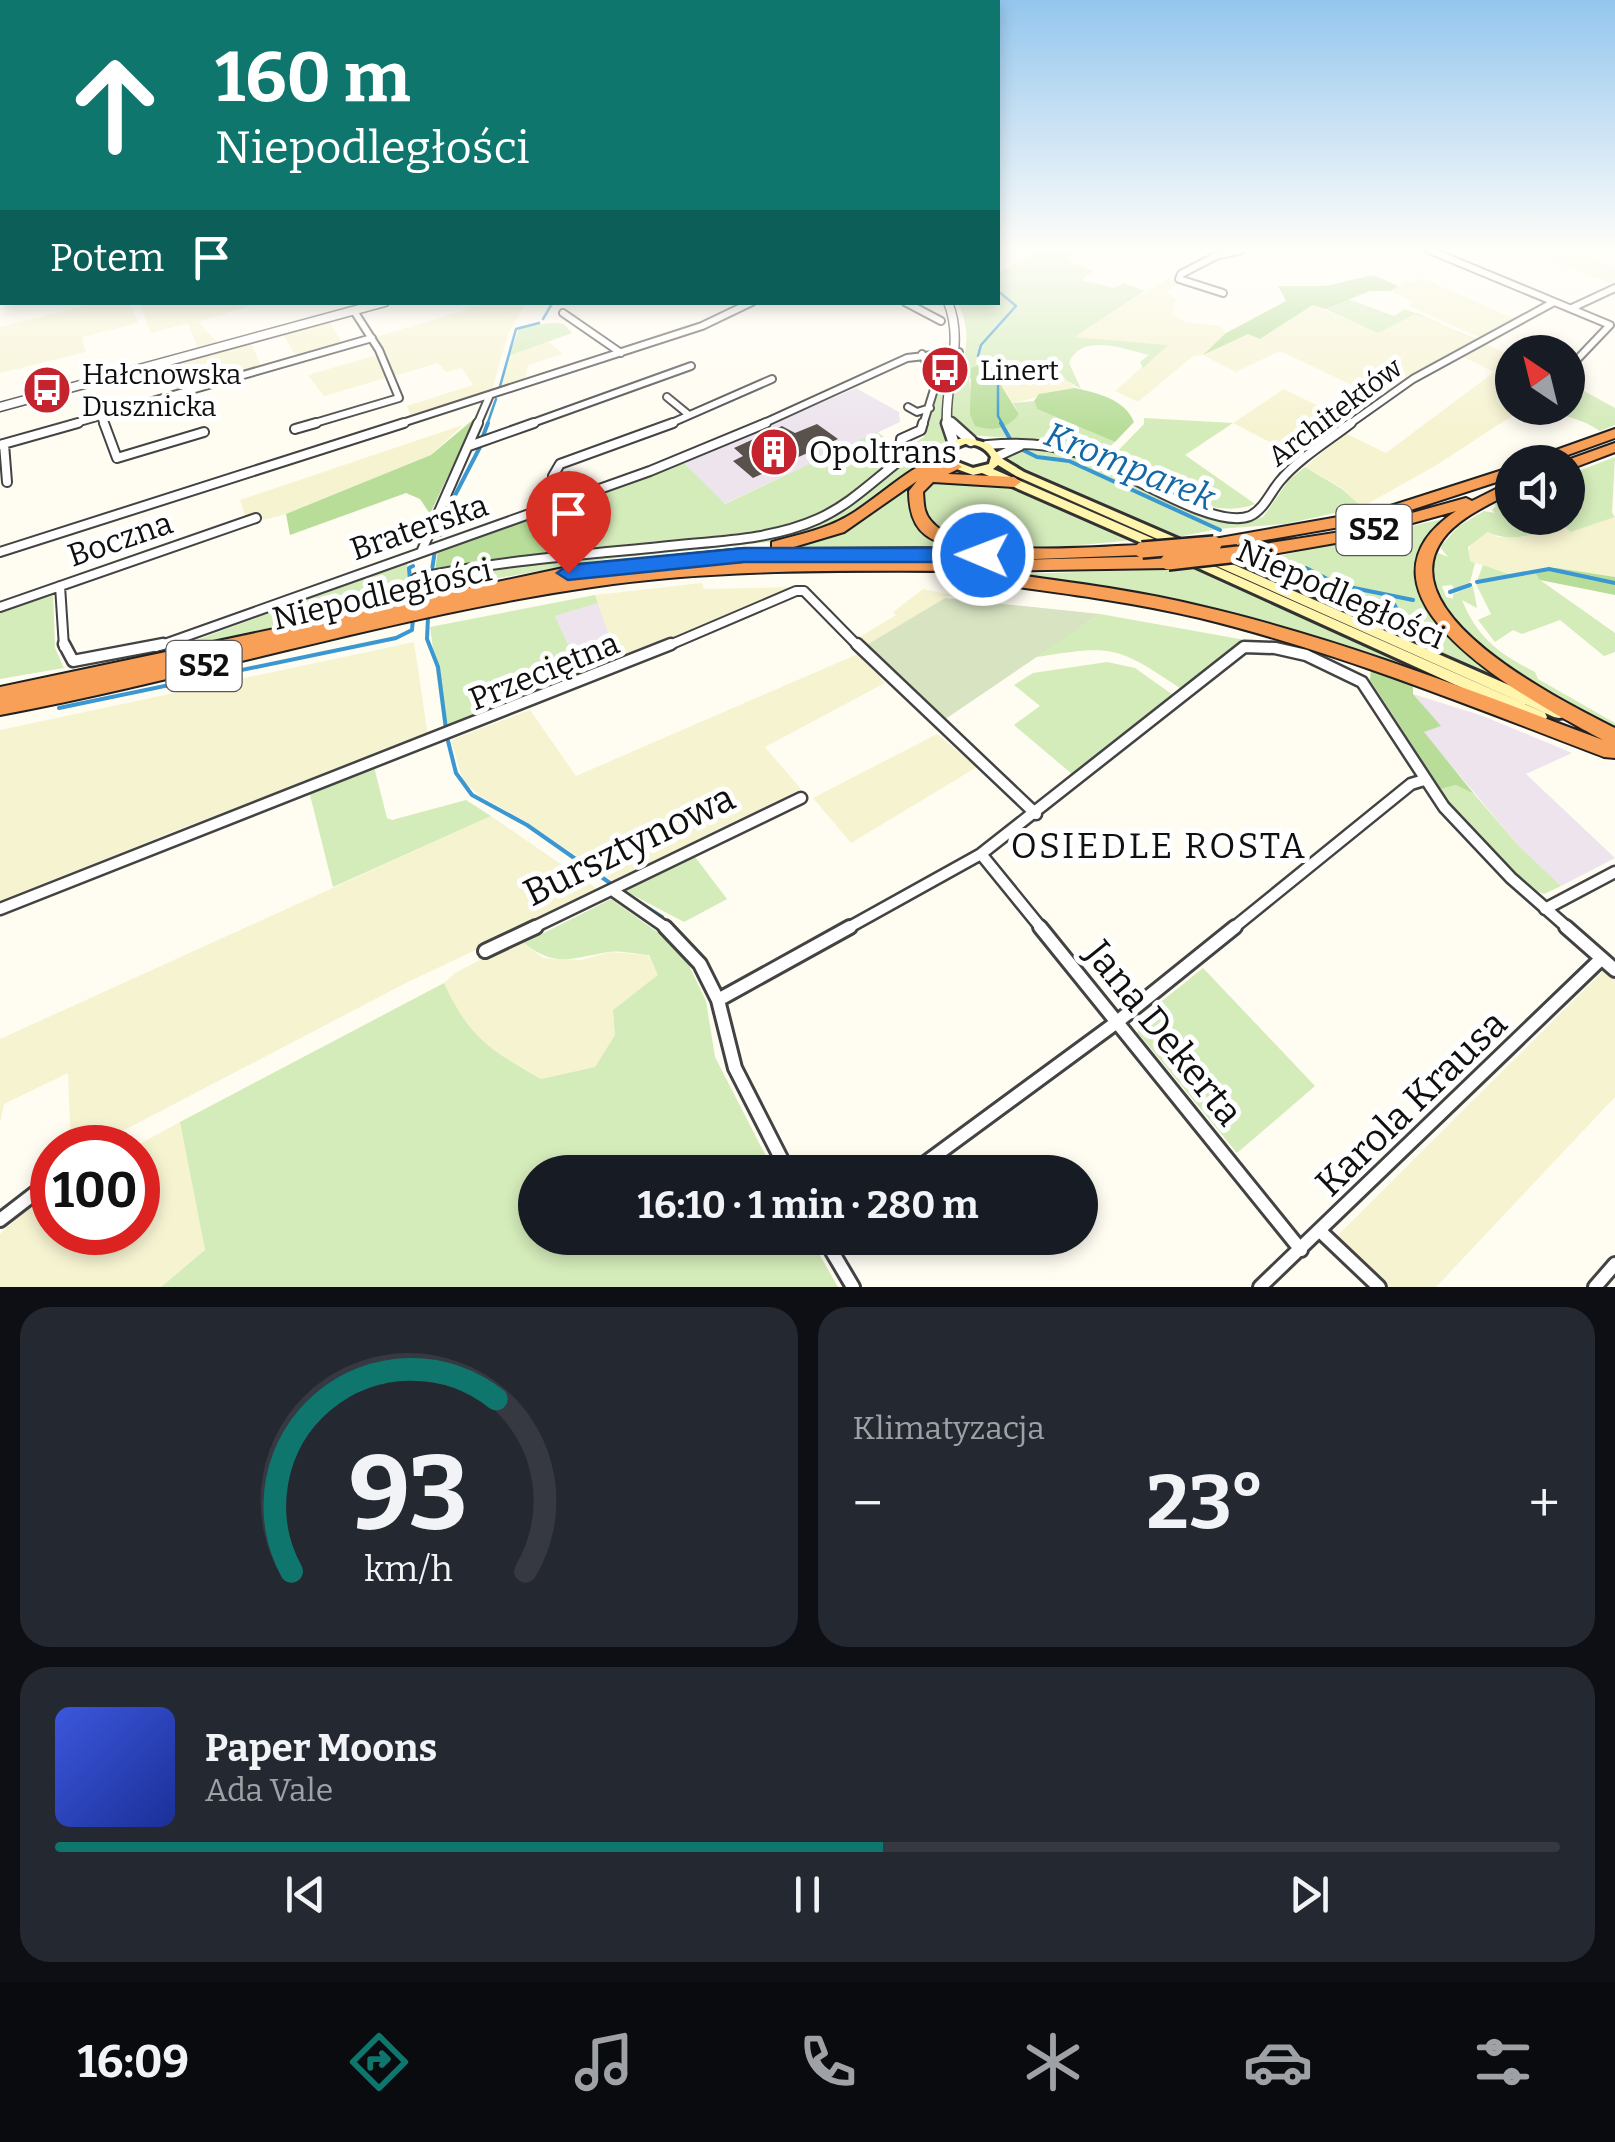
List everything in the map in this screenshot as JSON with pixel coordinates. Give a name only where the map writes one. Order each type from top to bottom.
[{"type":"highway","points":[[1582,445],[1615,433]]},
{"type":"highway","points":[[1585,458],[1615,447]]},
{"type":"highway","points":[[952,456],[916,491],[915,511],[930,530],[962,544],[1019,555]]},
{"type":"highway","points":[[744,555],[834,530],[909,478],[952,456]]},
{"type":"highway","points":[[923,483],[952,476],[1014,482]]},
{"type":"highway","name":"S52","points":[[744,555],[1019,555],[1214,544],[1380,514],[1495,486]]},
{"type":"highway","name":"S52","points":[[901,566],[1031,568],[1168,562],[1238,554],[1378,529],[1495,488]]},
{"type":"highway","points":[[1495,492],[1450,522],[1430,544],[1424,572],[1433,600],[1456,634],[1490,664],[1614,747]]},
{"type":"highway","name":"Niepodległości","points":[[0,694],[602,568],[744,555]]},
{"type":"highway","points":[[901,566],[1084,590],[1215,616],[1392,668],[1614,747]]},
{"type":"highway","name":"Niepodległości","points":[[434,605],[696,570],[901,566]]},
{"type":"highway","name":"Niepodległości","points":[[0,708],[163,676],[407,611]]},
{"type":"main road","points":[[952,456],[971,441],[987,446],[996,458],[985,470]]},
{"type":"main road","name":"Niepodległości","points":[[952,456],[1614,747]]},
{"type":"main road","name":"Niepodległości","points":[[996,458],[1037,482],[1614,747]]},
{"type":"street","points":[[0,408],[357,310]]},
{"type":"street","points":[[0,552],[621,354],[735,310]]},
{"type":"street","points":[[920,310],[941,321]]},
{"type":"street","points":[[951,310],[959,352],[945,415],[952,456]]},
{"type":"street","name":"Architektów","points":[[987,446],[1037,443],[1102,461],[1214,514],[1245,518],[1264,508],[1281,477],[1366,410],[1418,376],[1539,310]]},
{"type":"street","points":[[1576,310],[1610,327],[1585,352]]},
{"type":"street","points":[[295,429],[398,398],[372,338],[354,311]]},
{"type":"street","points":[[563,314],[621,354]]},
{"type":"street","points":[[7,482],[2,444],[372,338]]},
{"type":"street","name":"Braterska","points":[[60,586],[64,648],[73,661],[86,662],[172,643],[731,439],[892,364],[922,354],[959,352]]},
{"type":"street","points":[[416,578],[472,567],[731,540],[786,530],[830,514],[899,462],[901,439],[921,430],[936,383],[922,354]]},
{"type":"street","points":[[469,446],[691,366]]},
{"type":"street","points":[[569,501],[553,476],[560,464],[688,416],[772,379]]},
{"type":"street","points":[[422,550],[489,397]]},
{"type":"street","points":[[667,397],[688,416]]},
{"type":"street","points":[[908,407],[917,412],[930,408]]},
{"type":"street","points":[[945,415],[971,441]]},
{"type":"street","points":[[101,416],[116,458],[204,432]]},
{"type":"street","points":[[996,458],[1005,450],[1037,443]]},
{"type":"street","name":"Boczna","points":[[0,607],[256,518]]},
{"type":"street","name":"Przeciętna","points":[[0,909],[180,836],[618,670],[796,591],[804,591],[914,702],[1036,814]]},
{"type":"street","points":[[718,1000],[981,854],[1244,647],[1266,645],[1342,668],[1362,682],[1417,762],[1424,780],[1475,840],[1615,970]]},
{"type":"street","points":[[935,1155],[1116,1022],[1412,784],[1424,780]]},
{"type":"street","name":"Bursztynowa","points":[[485,952],[801,798]]},
{"type":"street","name":"Jana Dekerta","points":[[981,854],[1301,1250]]},
{"type":"street","points":[[1545,909],[1615,872]]},
{"type":"street","points":[[612,890],[688,944],[713,983],[732,1064],[778,1155]]},
{"type":"street","name":"Karola Krausa","points":[[1260,1287],[1602,959]]},
{"type":"street","points":[[0,1220],[30,1197]]},
{"type":"street","points":[[1321,1232],[1379,1287]]},
{"type":"street","points":[[834,1255],[853,1287]]},
{"type":"street","points":[[1595,1287],[1615,1264]]},
{"type":"shaded area","points":[[68,310],[133,310],[138,323],[82,337],[86,352],[0,373],[0,327]]},
{"type":"shaded area","points":[[142,310],[236,310],[198,322],[218,343],[198,349],[188,323],[151,333]]},
{"type":"shaded area","points":[[465,310],[522,310],[508,334],[491,394],[412,419],[407,406],[473,385],[462,368],[446,372],[438,363],[394,376],[376,337]]},
{"type":"shaded area","points":[[1116,310],[1173,310],[1172,314],[1185,322],[1220,326],[1226,333],[1206,353],[1248,334],[1261,339],[1305,310],[1325,310],[1378,333],[1417,313],[1476,340],[1377,397],[1280,351],[1236,372],[1203,355],[1193,356],[1138,402],[1115,391],[1167,345],[1072,337]]},
{"type":"shaded area","points":[[1418,310],[1495,310],[1515,319],[1481,338]]},
{"type":"shaded area","points":[[329,320],[343,345],[297,358],[282,333]]},
{"type":"shaded area","points":[[250,341],[262,368],[178,392],[167,364]]},
{"type":"shaded area","points":[[549,342],[563,354],[528,365],[525,381],[499,391],[509,356]]},
{"type":"shaded area","points":[[1484,343],[1495,348],[1498,425],[1362,507],[1342,488],[1305,467],[1345,433],[1386,453],[1494,372],[1461,356]]},
{"type":"shaded area","points":[[377,355],[385,378],[324,396],[308,375]]},
{"type":"shaded area","points":[[1051,361],[1075,388],[1013,403],[993,373]]},
{"type":"shaded area","points":[[856,388],[899,412],[900,422],[724,504],[683,462]]},
{"type":"shaded area","points":[[1284,389],[1347,420],[1300,458],[1233,423]]},
{"type":"shaded area","points":[[463,425],[431,455],[358,488],[286,514],[263,520],[261,514],[246,519],[240,500]]},
{"type":"shaded area","points":[[1615,517],[1615,577],[1557,568],[1511,575],[1470,561],[1472,543],[1489,532],[1498,537],[1585,535],[1585,527]]},
{"type":"shaded area","points":[[702,583],[704,589],[798,587],[619,663],[595,595]]},
{"type":"shaded area","points":[[923,589],[951,595],[865,646],[858,638],[896,615],[893,612]]},
{"type":"shaded area","points":[[598,603],[619,663],[583,677],[555,616]]},
{"type":"shaded area","points":[[414,642],[428,736],[177,830],[0,903],[0,730]]},
{"type":"shaded area","points":[[860,653],[885,683],[765,747],[801,789],[615,882],[480,796],[463,781],[451,740],[530,710],[576,776]]},
{"type":"shaded area","points":[[1413,694],[1483,716],[1572,753],[1526,774],[1615,858],[1561,886],[1519,846],[1423,732],[1440,726]]},
{"type":"shaded area","points":[[937,734],[977,767],[851,843],[813,798]]},
{"type":"shaded area","points":[[491,816],[600,891],[406,983],[134,1125],[70,1125],[68,1073],[4,1104],[0,1123],[0,1039]]},
{"type":"shaded area","points":[[524,943],[543,958],[581,960],[610,952],[648,955],[659,975],[613,1010],[615,1035],[595,1067],[541,1079],[470,1032],[455,1006],[444,983],[503,948]]},
{"type":"shaded area","points":[[1605,969],[1615,976],[1615,1097],[1436,1287],[1389,1287],[1342,1245],[1338,1235]]},
{"type":"shaded area","points":[[180,1122],[205,1250],[161,1287],[0,1287],[0,1234],[30,1207],[30,1255],[160,1255],[160,1133]]},
{"type":"green space","points":[[961,310],[1116,310],[1074,337],[1168,345],[1143,368],[1140,362],[1149,355],[1104,345],[1083,348],[1069,363],[1081,389],[1066,380],[1051,361],[1003,371],[1000,367],[969,379],[975,426],[1019,414],[1013,403],[1034,401],[1037,409],[1115,442],[1099,455],[1056,441],[969,435],[952,415],[966,347]]},
{"type":"green space","points":[[1269,310],[1305,310],[1260,339],[1248,334],[1203,355],[1226,333]]},
{"type":"green space","points":[[1327,310],[1378,310],[1394,316],[1407,310],[1416,314],[1378,333]]},
{"type":"green space","points":[[564,324],[572,333],[509,356],[520,326]]},
{"type":"green space","points":[[1444,325],[1478,340],[1453,352],[1475,340]]},
{"type":"green space","points":[[937,355],[935,367],[942,383],[942,418],[948,439],[941,455],[844,521],[787,540],[607,559],[459,585],[448,585],[446,577],[426,590],[428,583],[440,576],[797,531],[852,505],[898,465],[930,456],[920,447],[906,453],[905,450],[924,437],[923,427],[937,394],[930,360]]},
{"type":"green space","points":[[986,362],[1003,371],[994,374],[1019,414],[999,428],[975,426],[970,414],[971,368]]},
{"type":"green space","points":[[1075,388],[1117,402],[1134,422],[1115,442],[1037,409],[1034,401],[1039,394]]},
{"type":"green space","points":[[1585,391],[1615,408],[1615,425],[1600,431],[1586,423]]},
{"type":"green space","points":[[475,418],[430,514],[420,499],[406,493],[290,535],[286,514],[431,455]]},
{"type":"green space","points":[[1144,418],[1233,423],[1185,455],[1255,504],[1218,508],[1199,504],[1109,460],[1144,424]]},
{"type":"green space","points":[[877,432],[898,447],[899,461],[838,505],[785,527],[587,553],[571,505],[683,462],[725,504]]},
{"type":"green space","points":[[1041,447],[1079,455],[1217,520],[1238,523],[1263,517],[1289,480],[1305,467],[1342,489],[1362,507],[1285,524],[1217,529],[1173,538],[1126,513],[1025,473],[1004,460],[1004,456],[1021,449]]},
{"type":"green space","points":[[1615,457],[1615,517],[1585,527],[1585,468]]},
{"type":"green space","points":[[913,480],[917,482],[907,500],[916,525],[952,547],[801,547],[859,522]]},
{"type":"green space","points":[[938,481],[1011,485],[1133,540],[1021,547],[961,540],[939,531],[925,516],[923,493]]},
{"type":"green space","points":[[571,505],[587,553],[435,570],[438,550]]},
{"type":"green space","points":[[1484,511],[1495,513],[1495,534],[1488,532],[1468,547],[1470,561],[1475,563],[1470,582],[1454,589],[1452,585],[1442,586],[1446,597],[1453,599],[1453,594],[1473,586],[1477,608],[1462,600],[1483,636],[1535,672],[1538,679],[1615,723],[1615,732],[1565,706],[1505,667],[1453,622],[1437,598],[1430,574],[1436,552],[1448,557],[1440,547],[1459,526]]},
{"type":"green space","points":[[1443,519],[1427,538],[1419,557],[1423,591],[1530,695],[1248,571],[1252,566],[1266,572],[1281,572],[1272,560],[1279,556]]},
{"type":"green space","points":[[407,562],[410,596],[159,654]]},
{"type":"green space","points":[[1483,565],[1511,575],[1533,570],[1540,580],[1615,633],[1615,652],[1604,656],[1560,620],[1522,634],[1513,630],[1495,642],[1478,620],[1491,614],[1476,584]]},
{"type":"green space","points":[[1198,568],[1481,696],[1311,638],[993,575]]},
{"type":"green space","points":[[1557,568],[1615,577],[1615,595],[1540,580],[1533,570]]},
{"type":"green space","points":[[53,592],[55,648],[64,668],[0,679],[0,611]]},
{"type":"green space","points":[[595,595],[598,603],[555,616],[583,677],[444,730],[430,627]]},
{"type":"green space","points":[[945,598],[1100,614],[941,722],[865,646]]},
{"type":"green space","points":[[1100,614],[1245,640],[1180,688],[1141,663],[1112,652],[1036,657]]},
{"type":"green space","points":[[1107,662],[1135,668],[1173,695],[1072,774],[1014,725],[1040,706],[1014,685],[1033,673]]},
{"type":"green space","points":[[1371,668],[1404,679],[1413,687],[1413,694],[1441,726],[1424,732],[1474,794],[1456,785],[1441,789],[1370,680]]},
{"type":"green space","points":[[374,767],[387,818],[392,820],[466,800],[491,816],[333,887],[309,791]]},
{"type":"green space","points":[[1456,785],[1474,794],[1519,846],[1561,886],[1544,894],[1530,888],[1449,803],[1441,789]]},
{"type":"green space","points":[[695,857],[727,899],[684,922],[625,891]]},
{"type":"green space","points":[[611,899],[681,949],[706,1001],[715,1057],[765,1155],[518,1155],[518,1255],[820,1255],[838,1287],[161,1287],[205,1250],[180,1122],[444,983],[463,1017],[483,1041],[541,1079],[595,1067],[615,1035],[613,1010],[658,975],[649,955],[613,952],[555,958],[524,943]]},
{"type":"green space","points":[[1203,968],[1315,1086],[1237,1153],[1138,1033],[1137,1021]]},
{"type":"building","name":"Opoltrans","points":[[817,424],[838,439],[753,478],[733,461],[743,456],[734,448],[782,426],[795,433]]},
{"type":"waterway","points":[[543,319],[548,310]]},
{"type":"waterway","name":"Kromparek","points":[[1003,425],[998,416],[998,385],[978,356],[981,345],[1012,310]]},
{"type":"waterway","points":[[499,390],[516,329],[539,323]]},
{"type":"waterway","points":[[487,425],[496,399]]},
{"type":"waterway","points":[[483,436],[488,423]]},
{"type":"waterway","name":"Kromparek","points":[[1001,423],[1010,439]]},
{"type":"waterway","points":[[440,535],[450,505],[480,447]]},
{"type":"waterway","name":"Kromparek","points":[[1021,449],[1037,457],[1069,461],[1220,530]]},
{"type":"waterway","points":[[432,570],[435,550]]},
{"type":"waterway","points":[[412,603],[409,568],[413,566]]},
{"type":"waterway","name":"Kromparek","points":[[1306,568],[1339,585],[1413,600]]},
{"type":"waterway","name":"Kromparek","points":[[1477,582],[1549,569],[1615,583]]},
{"type":"waterway","points":[[426,602],[424,586],[431,579]]},
{"type":"waterway","name":"Kromparek","points":[[1450,592],[1470,585]]},
{"type":"waterway","points":[[1390,598],[1407,625],[1406,638]]},
{"type":"waterway","points":[[428,617],[427,639],[438,667],[446,729]]},
{"type":"waterway","points":[[59,708],[396,638],[412,630],[413,618]]},
{"type":"waterway","points":[[448,741],[456,773],[472,795],[527,825],[610,883]]},
{"type":"waterway","points":[[632,898],[662,917]]},
{"type":"place","name":"Linert","points":[[945,370]]},
{"type":"place","name":"Hałcnowska Dusznicka","points":[[47,390]]},
{"type":"place","name":"Opoltrans","points":[[774,452]]},
{"type":"district","name":"OSIEDLE ROSTA","points":[[1159,846]]},
{"type":"route","points":[[568,573],[744,555],[983,555]]}]
